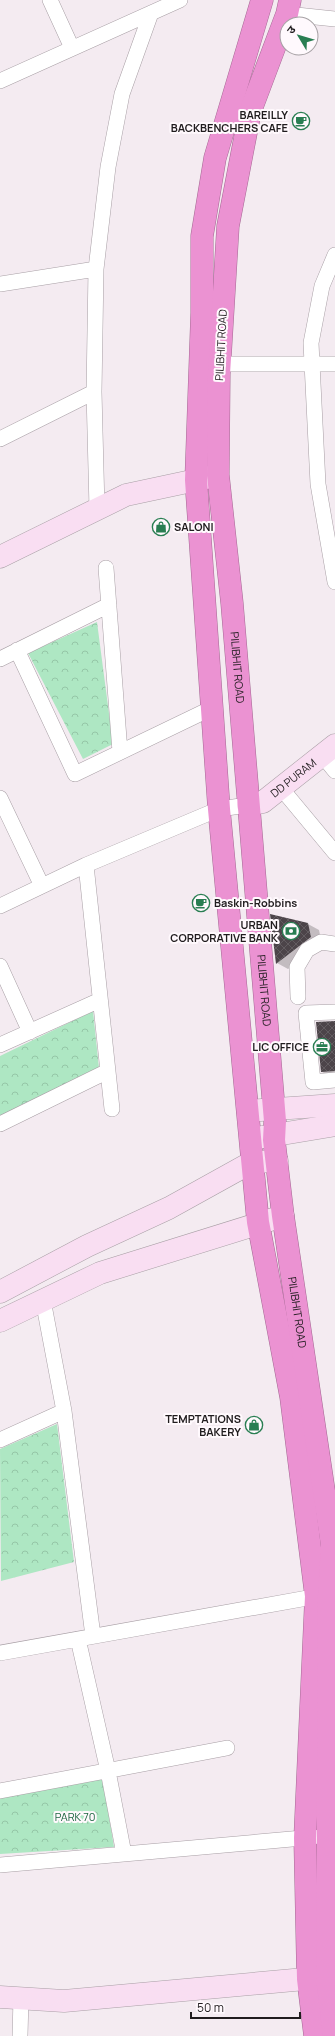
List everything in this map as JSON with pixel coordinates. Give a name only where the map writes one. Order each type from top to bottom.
[{"type":"highway","points":[[262,0],[215,158],[202,236],[202,313],[196,480],[219,808],[258,1222],[327,1595],[305,1838],[318,1978],[315,2036]]},
{"type":"highway","name":"PILIBHIT ROAD","points":[[289,7],[250,112],[228,226],[219,364],[218,475],[232,603],[276,1135],[274,1140],[283,1216],[332,1545],[327,1595],[328,1836],[318,1978],[334,2036]]},
{"type":"street","points":[[50,0],[72,48]]},
{"type":"street","points":[[0,81],[180,0]]},
{"type":"street","points":[[289,7],[335,19]]},
{"type":"street","points":[[97,509],[94,392],[96,269],[108,167],[122,94],[151,13]]},
{"type":"street","points":[[335,255],[322,286],[311,343],[318,484],[335,582]]},
{"type":"street","points":[[0,284],[96,269]]},
{"type":"street","points":[[219,364],[335,364]]},
{"type":"street","points":[[0,439],[94,392]]},
{"type":"street","points":[[0,557],[126,495],[218,475]]},
{"type":"street","points":[[106,568],[120,752]]},
{"type":"street","points":[[0,659],[109,605]]},
{"type":"street","points":[[17,650],[75,774],[212,708]]},
{"type":"street","name":"DD PURAM","points":[[248,805],[263,802],[281,788],[331,757]]},
{"type":"street","points":[[281,788],[335,853]]},
{"type":"street","points":[[0,798],[42,886]]},
{"type":"street","points":[[0,906],[86,865],[219,808],[248,805]]},
{"type":"street","points":[[86,865],[112,1108]]},
{"type":"street","points":[[298,997],[297,967],[307,950],[321,942],[335,944]]},
{"type":"street","points":[[0,966],[30,1032]]},
{"type":"street","points":[[0,1045],[100,1000]]},
{"type":"street","points":[[335,1012],[306,1014],[313,1082],[335,1080]]},
{"type":"street","points":[[0,1124],[108,1071]]},
{"type":"street","points":[[248,1111],[335,1105]]},
{"type":"street","points":[[251,1139],[335,1125]]},
{"type":"street","points":[[0,1292],[86,1246],[168,1208],[252,1162],[277,1161]]},
{"type":"street","points":[[0,1321],[100,1273],[258,1222],[283,1216]]},
{"type":"street","points":[[43,1300],[64,1411],[86,1637],[108,1771],[124,1854]]},
{"type":"street","points":[[0,1440],[64,1411]]},
{"type":"street","points":[[0,1653],[327,1595]]},
{"type":"street","points":[[0,1791],[227,1748]]},
{"type":"street","points":[[0,1865],[328,1836]]},
{"type":"street","points":[[0,1997],[64,2001],[318,1978]]},
{"type":"street","points":[[20,2036],[21,1998]]},
{"type":"green space","points":[[97,622],[113,744],[83,759],[28,653]]},
{"type":"green space","points":[[93,1011],[99,1068],[0,1116],[0,1056]]},
{"type":"green space","points":[[57,1424],[74,1562],[1,1581],[0,1449]]},
{"type":"green space","name":"PARK 70","points":[[103,1779],[114,1847],[0,1854],[0,1797]]},
{"type":"building","name":"URBAN CORPORATIVE BANK","points":[[270,914],[308,923],[311,937],[276,964]]},
{"type":"building","points":[[335,1021],[335,1071],[321,1072],[316,1022]]},
{"type":"place","name":"BAREILLY BACKBENCHERS CAFE","points":[[301,121]]},
{"type":"place","name":"SALONI","points":[[161,527]]},
{"type":"place","name":"Baskin-Robbins","points":[[201,903]]},
{"type":"place","name":"URBAN CORPORATIVE BANK","points":[[291,931]]},
{"type":"place","name":"LIC OFFICE","points":[[322,1047]]},
{"type":"place","name":"TEMPTATIONS BAKERY","points":[[254,1425]]}]
